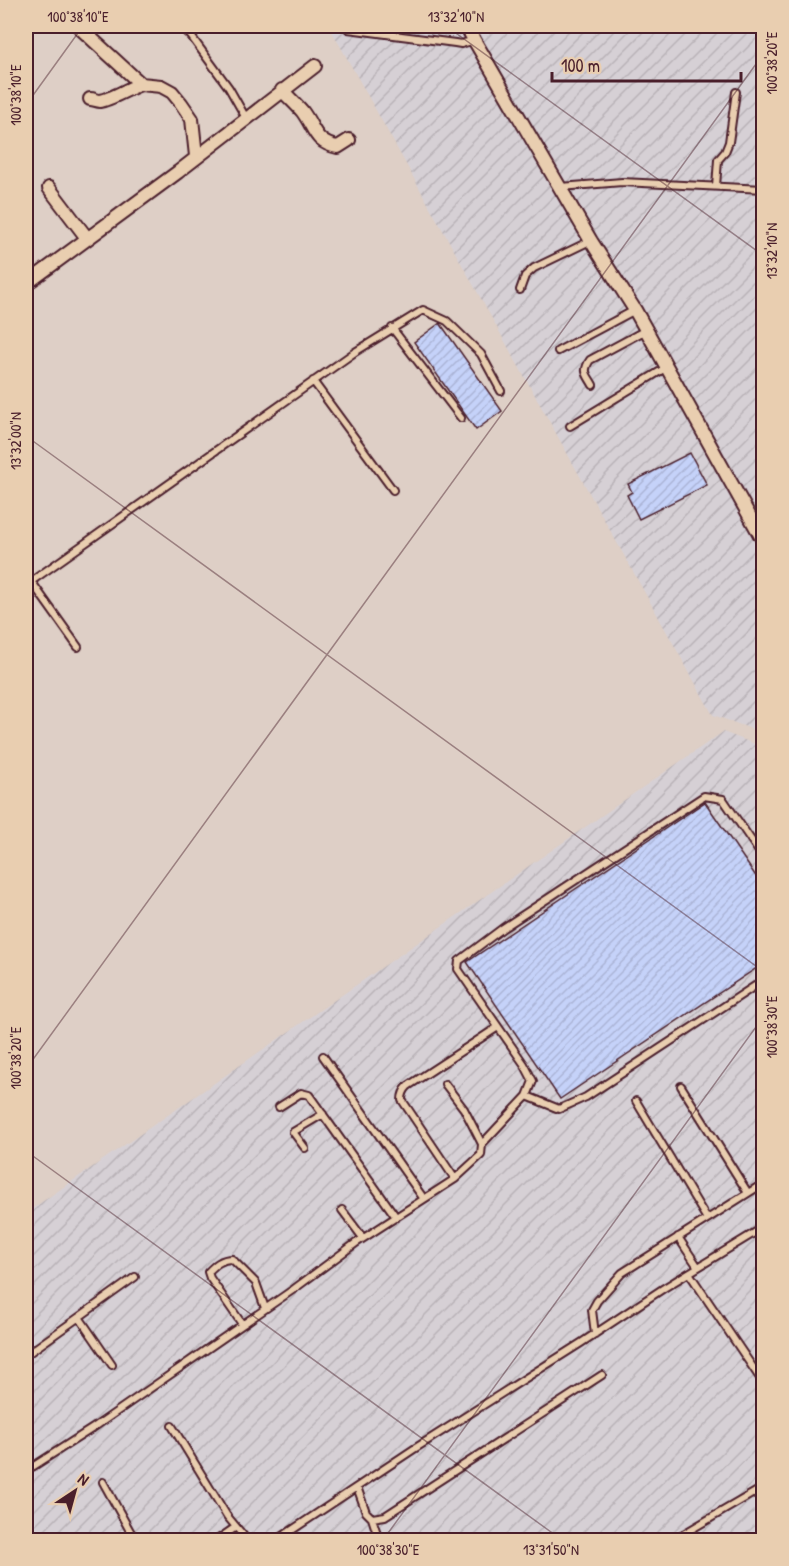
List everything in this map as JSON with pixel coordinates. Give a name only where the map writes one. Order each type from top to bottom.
[{"type":"street","points":[[80,28],[141,84]]},
{"type":"street","points":[[471,33],[591,241],[635,310],[764,542]]},
{"type":"street","points":[[26,284],[178,172],[315,66]]},
{"type":"street","points":[[90,99],[101,101],[129,87],[141,84],[161,86],[172,92],[192,119],[196,156]]},
{"type":"street","points":[[282,90],[303,112],[318,136],[327,145],[338,147],[349,140]]},
{"type":"street","points":[[49,188],[87,238]]},
{"type":"lane","points":[[181,26],[229,88],[246,118]]},
{"type":"lane","points":[[348,29],[461,44],[471,33]]},
{"type":"lane","points":[[716,186],[718,159],[725,152],[729,142],[736,92]]},
{"type":"lane","points":[[560,188],[622,182],[764,189]]},
{"type":"lane","points":[[520,290],[525,276],[534,268],[591,241]]},
{"type":"lane","points":[[78,646],[28,583],[313,381],[392,328],[423,310],[447,321],[481,354],[501,391]]},
{"type":"lane","points":[[558,351],[635,310]]},
{"type":"lane","points":[[392,328],[460,418]]},
{"type":"lane","points":[[593,385],[585,372],[585,366],[590,360],[646,330]]},
{"type":"lane","points":[[570,426],[667,366]]},
{"type":"lane","points":[[313,381],[393,490]]},
{"type":"lane","points":[[26,1471],[93,1428],[363,1238],[455,1179],[481,1155],[483,1144],[527,1096],[533,1081],[524,1064],[458,969],[459,961],[503,928],[704,795],[723,799],[764,859]]},
{"type":"lane","points":[[527,1096],[559,1109],[586,1097],[764,980]]},
{"type":"lane","points":[[455,1179],[402,1100],[402,1095],[408,1086],[498,1027]]},
{"type":"lane","points":[[323,1056],[424,1199]]},
{"type":"lane","points":[[445,1084],[464,1108],[483,1144]]},
{"type":"lane","points":[[681,1086],[748,1193]]},
{"type":"lane","points":[[279,1107],[301,1093],[309,1095],[396,1217]]},
{"type":"lane","points":[[636,1101],[706,1219]]},
{"type":"lane","points":[[305,1148],[293,1132],[323,1114]]},
{"type":"lane","points":[[595,1334],[592,1310],[622,1273],[764,1183]]},
{"type":"lane","points":[[342,1209],[363,1238]]},
{"type":"lane","points":[[277,1540],[698,1267],[761,1229],[764,1240]]},
{"type":"lane","points":[[678,1237],[698,1267]]},
{"type":"lane","points":[[242,1324],[210,1278],[208,1272],[218,1262],[232,1258],[256,1283],[266,1308]]},
{"type":"lane","points":[[689,1273],[764,1384]]},
{"type":"lane","points":[[26,1355],[135,1277]]},
{"type":"lane","points":[[79,1317],[112,1365]]},
{"type":"lane","points":[[372,1518],[385,1516],[602,1375]]},
{"type":"lane","points":[[172,1426],[227,1516],[247,1540]]},
{"type":"lane","points":[[103,1482],[135,1540]]},
{"type":"lane","points":[[357,1487],[366,1512],[372,1518],[379,1540]]},
{"type":"lane","points":[[673,1540],[764,1487]]},
{"type":"lane","points":[[217,1540],[236,1527]]},
{"type":"shaded area","points":[[329,26],[763,26],[763,733],[713,715]]},
{"type":"shaded area","points":[[723,732],[763,747],[763,1540],[26,1540],[26,1213]]},
{"type":"building","points":[[440,323],[502,411],[476,430],[414,342]]},
{"type":"building","points":[[690,453],[707,485],[639,519],[627,495],[632,492],[628,484]]},
{"type":"building","points":[[705,802],[764,888],[764,963],[560,1099],[467,962]]}]
